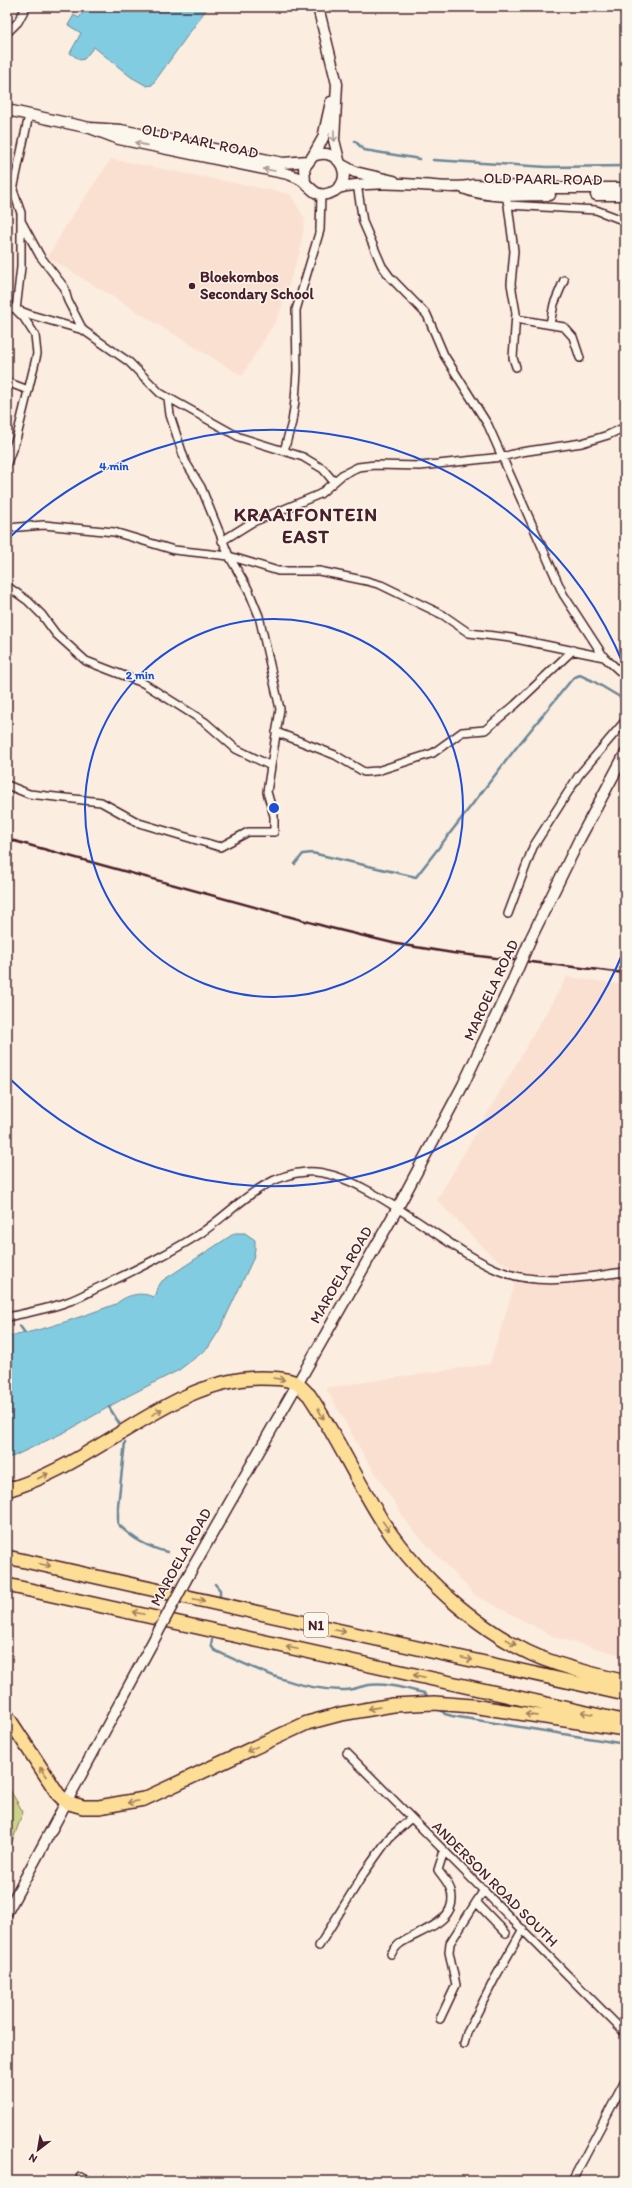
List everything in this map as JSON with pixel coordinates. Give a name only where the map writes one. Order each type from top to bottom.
[{"type":"highway","points":[[7,1490],[38,1479],[71,1462],[177,1400],[203,1388],[251,1378],[281,1378],[297,1384],[309,1395],[384,1524],[410,1559],[434,1586],[482,1624],[518,1647],[554,1663],[625,1682]]},
{"type":"highway","name":"N1","points":[[7,1557],[625,1694]]},
{"type":"highway","name":"N1","points":[[7,1585],[625,1721]]},
{"type":"highway","points":[[7,1716],[58,1794],[66,1802],[83,1807],[99,1807],[144,1799],[307,1723],[341,1714],[392,1705],[434,1704],[472,1706],[625,1729]]},
{"type":"street","points":[[7,33],[18,22],[26,7]]},
{"type":"street","points":[[318,7],[336,76],[338,93],[334,140],[344,177],[338,188]]},
{"type":"street","points":[[305,182],[304,171],[325,130],[330,105],[334,70]]},
{"type":"street","name":"OLD PAARL ROAD","points":[[7,110],[90,128],[121,130],[283,163],[311,159],[329,154],[355,172],[400,183]]},
{"type":"street","points":[[7,463],[17,436],[37,346],[35,335],[30,326],[16,310],[21,267],[21,213],[11,182],[29,115]]},
{"type":"street","name":"OLD PAARL ROAD","points":[[90,128],[119,139],[281,172],[294,176],[305,182],[310,190],[321,194],[330,193],[338,188],[357,184],[400,183],[461,188],[476,193],[625,195]]},
{"type":"street","points":[[357,184],[363,222],[382,266],[390,277],[426,315],[444,355],[488,424],[556,581],[604,657],[625,676]]},
{"type":"street","name":"OLD PAARL ROAD","points":[[461,188],[473,185],[555,188],[625,188]]},
{"type":"street","points":[[284,450],[292,422],[295,401],[297,371],[296,310],[320,230],[321,194]]},
{"type":"street","points":[[506,194],[513,235],[514,251],[511,284],[516,319],[513,358],[516,367]]},
{"type":"street","points":[[508,205],[596,210],[625,221]]},
{"type":"street","points":[[20,221],[40,256],[64,287],[68,301],[83,330]]},
{"type":"street","points":[[550,324],[554,304],[564,280]]},
{"type":"street","points":[[7,306],[83,330],[129,362],[150,384],[168,398],[238,437],[284,450],[315,463],[323,469],[334,482]]},
{"type":"street","points":[[516,319],[564,327],[569,331],[580,358]]},
{"type":"street","points":[[7,382],[28,390]]},
{"type":"street","points":[[7,785],[29,794],[101,802],[139,823],[220,847],[248,832],[274,832],[274,816],[266,792],[269,765],[280,710],[264,644],[259,616],[248,590],[222,541],[201,487],[185,461],[170,414],[168,398]]},
{"type":"street","points":[[222,541],[251,523],[320,494],[342,475],[358,467],[375,465],[440,465],[502,457],[521,452],[582,443],[608,435],[625,427]]},
{"type":"street","points":[[7,528],[44,524],[114,532],[194,554],[229,556],[278,571],[319,571],[367,581],[381,585],[443,615],[469,633],[511,638],[604,657]]},
{"type":"street","points":[[7,586],[28,601],[42,615],[56,634],[86,661],[143,683],[205,722],[236,749],[269,765]]},
{"type":"street","points":[[276,732],[336,754],[364,772],[377,771],[433,753],[462,732],[485,730],[573,650]]},
{"type":"street","points":[[508,914],[533,847],[578,775],[625,721]]},
{"type":"street","name":"MAROELA ROAD","points":[[7,1912],[188,1576],[397,1209],[463,1085],[579,840],[625,754]]},
{"type":"street","points":[[7,1317],[68,1302],[118,1278],[202,1232],[252,1193],[269,1182],[285,1176],[306,1172],[322,1172],[340,1177],[397,1209],[455,1246],[500,1271],[525,1278],[555,1281],[625,1272]]},
{"type":"street","name":"ANDERSON ROAD SOUTH","points":[[347,1753],[625,2033]]},
{"type":"street","points":[[319,1946],[364,1873],[389,1838],[411,1818]]},
{"type":"street","points":[[391,1954],[402,1942],[427,1931],[439,1922],[450,1907],[451,1891],[438,1867],[444,1851]]},
{"type":"street","points":[[440,2019],[456,1985],[449,1952],[450,1943],[484,1890]]},
{"type":"street","points":[[476,1902],[506,1933]]},
{"type":"street","points":[[464,2044],[467,2033],[495,1978],[523,1929]]},
{"type":"street","points":[[572,2181],[625,2081]]},
{"type":"street","points":[[79,2181],[81,2177],[90,2181]]},
{"type":"shaded area","name":"Bloekombos Secondary School","points":[[111,159],[290,194],[305,219],[300,251],[279,315],[242,376],[48,257],[67,224]]},
{"type":"shaded area","points":[[567,977],[625,985],[625,1656],[555,1637],[475,1595],[411,1528],[365,1457],[326,1388],[490,1364],[514,1287],[515,1270],[492,1256],[437,1200]]},
{"type":"green space","points":[[7,1785],[23,1812],[7,1856]]},
{"type":"water","points":[[90,7],[208,7],[152,85],[147,86],[131,77],[94,47],[84,59],[80,60],[70,53],[81,33],[68,25],[74,15],[79,18],[85,9]]},
{"type":"water","points":[[235,1233],[245,1233],[255,1240],[253,1259],[220,1329],[208,1348],[179,1370],[126,1397],[69,1430],[12,1457],[7,1457],[7,1337],[35,1331],[76,1318],[116,1304],[129,1296],[144,1294],[153,1297],[156,1295],[158,1287],[162,1281]]},
{"type":"waterway","points":[[355,141],[364,150],[420,159]]},
{"type":"waterway","points":[[433,160],[547,167],[625,166]]},
{"type":"waterway","points":[[295,864],[303,854],[312,853],[416,877],[516,748],[573,678],[580,675],[625,700]]},
{"type":"waterway","points":[[20,1326],[25,1333]]},
{"type":"waterway","points":[[109,1407],[119,1423]]},
{"type":"waterway","points":[[125,1442],[118,1506],[118,1524],[141,1542],[153,1548],[167,1552]]},
{"type":"waterway","points":[[215,1584],[220,1590],[220,1597]]},
{"type":"waterway","points":[[212,1640],[211,1645],[214,1650],[261,1671],[294,1683],[311,1687],[345,1690],[369,1685],[390,1686],[424,1693],[429,1698]]},
{"type":"waterway","points":[[440,1709],[445,1714],[452,1716],[625,1744]]},
{"type":"railway","points":[[7,839],[331,928],[397,944],[453,953],[625,973]]},
{"type":"place","name":"Bloekombos Secondary School","points":[[192,286]]},
{"type":"district","name":"KRAAIFONTEIN EAST","points":[[306,525]]}]
